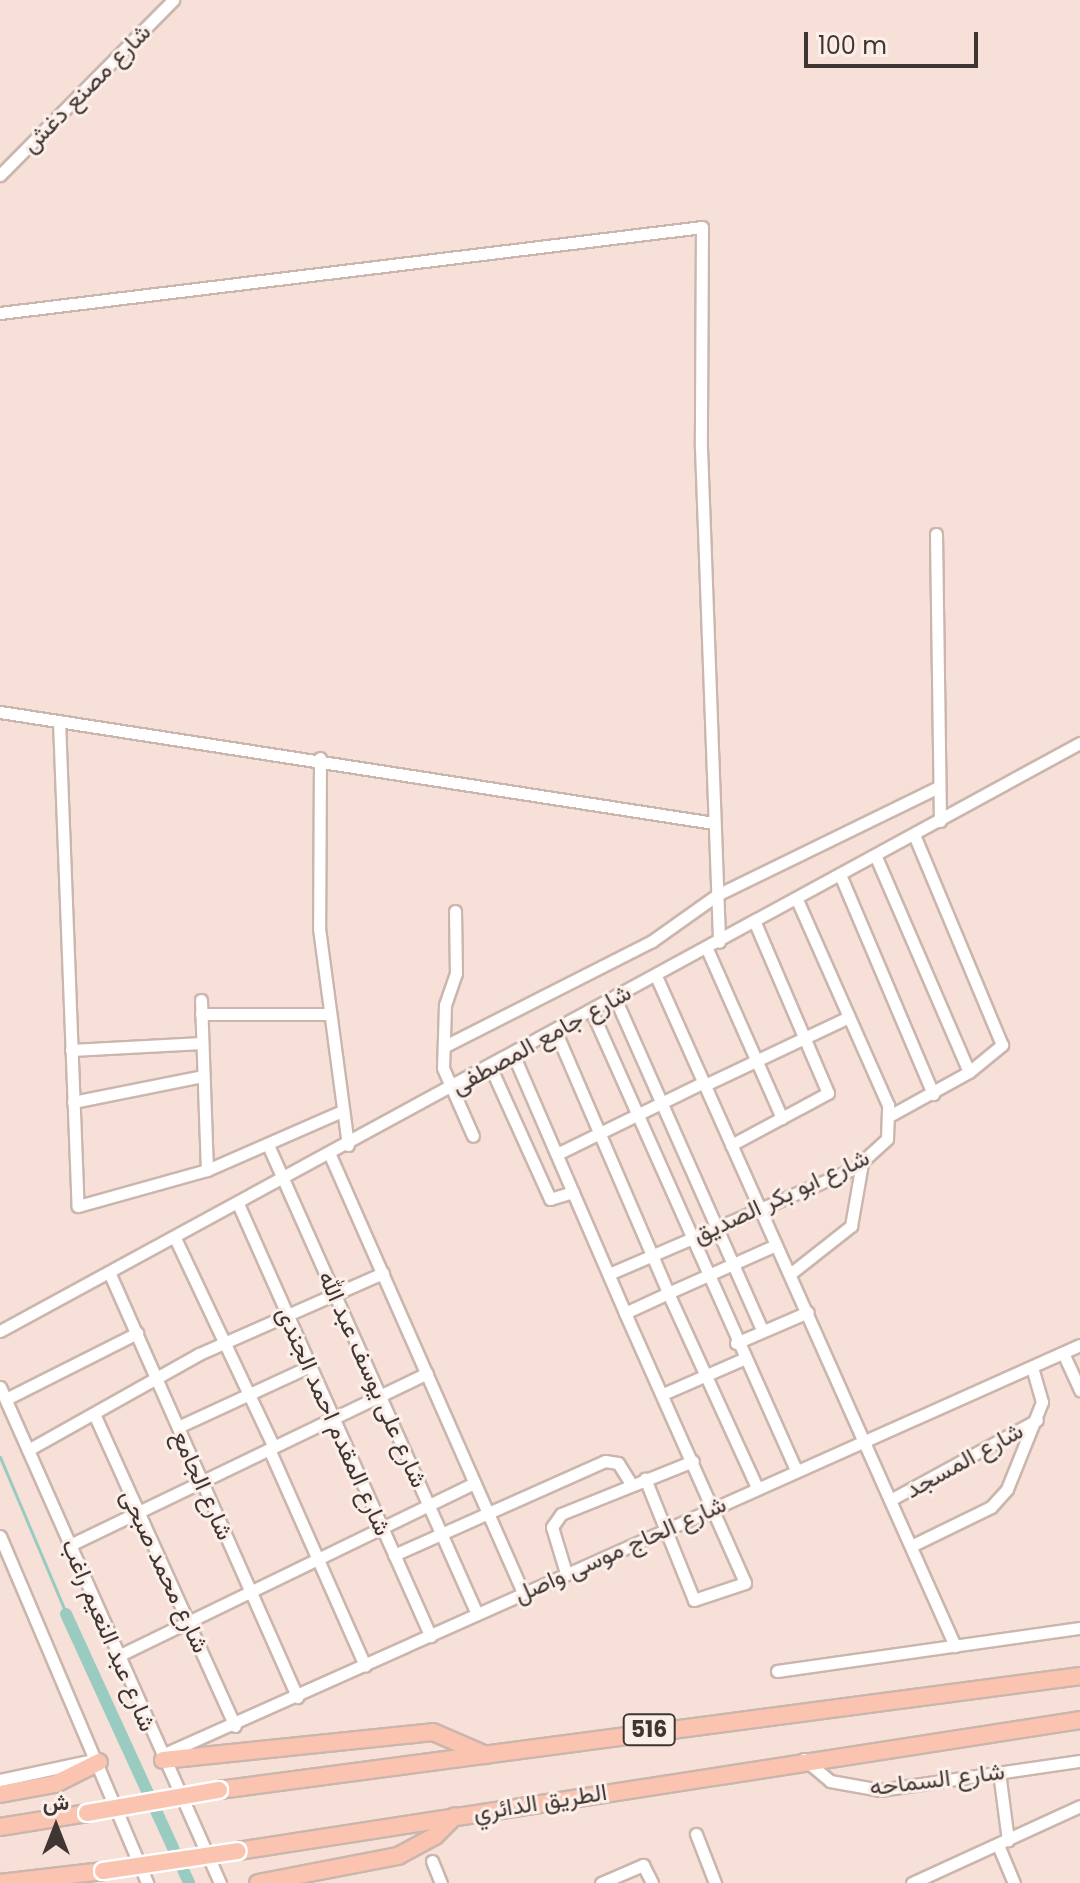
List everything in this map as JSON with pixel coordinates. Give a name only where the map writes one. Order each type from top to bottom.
[{"type":"highway","name":"516","points":[[0,1827],[219,1790],[1080,1676]]},
{"type":"highway","name":"الطريق الدائري","points":[[0,1883],[238,1851],[804,1759],[1080,1720]]},
{"type":"highway","points":[[162,1758],[433,1732],[486,1755]]},
{"type":"highway","points":[[0,1794],[55,1784],[98,1760]]},
{"type":"highway","points":[[258,1883],[398,1856],[435,1836],[455,1816]]},
{"type":"street","name":"شارع مصنع دغش","points":[[0,175],[173,0]]},
{"type":"street","points":[[0,313],[702,227],[719,942]]},
{"type":"street","points":[[936,534],[940,821]]},
{"type":"street","points":[[0,712],[320,758],[714,823]]},
{"type":"street","points":[[59,721],[78,1206],[207,1170],[340,1112]]},
{"type":"street","name":"شارع جامع المصطفى","points":[[0,1331],[239,1206],[1080,743]]},
{"type":"street","points":[[320,758],[319,928],[340,1112],[348,1145]]},
{"type":"street","points":[[445,1046],[652,941],[717,895],[938,787]]},
{"type":"street","points":[[797,900],[891,1115],[933,1094],[969,1072],[1002,1042],[914,835]]},
{"type":"street","points":[[876,857],[969,1072]]},
{"type":"street","points":[[841,877],[933,1094]]},
{"type":"street","points":[[455,911],[445,1046],[451,1088],[473,1136]]},
{"type":"street","points":[[731,1145],[828,1093],[755,923]]},
{"type":"street","points":[[707,949],[782,1118]]},
{"type":"street","points":[[656,976],[866,1439],[955,1646]]},
{"type":"street","points":[[615,998],[713,1228],[762,1330]]},
{"type":"street","points":[[201,1000],[207,1170]]},
{"type":"street","points":[[591,1010],[634,1117],[796,1470]]},
{"type":"street","points":[[201,1014],[328,1014]]},
{"type":"street","points":[[557,1154],[849,1017]]},
{"type":"street","points":[[555,1030],[651,1256],[757,1487]]},
{"type":"street","points":[[71,1050],[202,1043]]},
{"type":"street","points":[[513,1054],[745,1583],[694,1600],[645,1479]]},
{"type":"street","points":[[490,1066],[550,1199],[573,1192]]},
{"type":"street","points":[[73,1102],[203,1076]]},
{"type":"street","name":"شارع ابو بكر الصديق","points":[[609,1274],[862,1163],[887,1139],[891,1115]]},
{"type":"street","name":"شارع على يوسف عبد الله","points":[[268,1145],[477,1614]]},
{"type":"street","points":[[330,1155],[523,1593]]},
{"type":"street","points":[[790,1274],[851,1226],[862,1163]]},
{"type":"street","name":"شارع المقدم احمد الجندى","points":[[239,1206],[430,1636]]},
{"type":"street","points":[[175,1238],[272,1448],[365,1666]]},
{"type":"street","points":[[625,1313],[776,1245]]},
{"type":"street","name":"شارع الجامع","points":[[109,1272],[297,1697]]},
{"type":"street","points":[[28,1450],[95,1416],[199,1354],[225,1349],[383,1273]]},
{"type":"street","points":[[736,1343],[808,1312]]},
{"type":"street","points":[[6,1399],[137,1333]]},
{"type":"street","name":"شارع الحاج موسى واصل","points":[[162,1758],[757,1487],[1080,1345]]},
{"type":"street","points":[[1063,1353],[1080,1390]]},
{"type":"street","points":[[663,1394],[743,1359]]},
{"type":"street","points":[[178,1427],[310,1366]]},
{"type":"street","points":[[911,1546],[999,1500],[1037,1420],[1042,1402],[1032,1367]]},
{"type":"street","points":[[70,1545],[427,1373]]},
{"type":"street","name":"شارع عبد النعيم راغب","points":[[0,1387],[220,1883]]},
{"type":"street","name":"شارع محمد صبحى","points":[[95,1416],[235,1726]]},
{"type":"street","name":"شارع المسجد","points":[[892,1499],[1037,1420]]},
{"type":"street","points":[[394,1555],[487,1511],[610,1460],[631,1484]]},
{"type":"street","points":[[566,1573],[555,1519],[631,1484],[693,1461]]},
{"type":"street","points":[[118,1656],[190,1626],[474,1483]]},
{"type":"street","points":[[0,1536],[98,1760],[147,1883]]},
{"type":"street","points":[[777,1671],[1080,1628]]},
{"type":"street","name":"شارع السماحه","points":[[804,1759],[830,1781],[863,1789],[1080,1761]]},
{"type":"street","points":[[0,1780],[98,1760]]},
{"type":"street","points":[[999,1772],[1003,1843],[1014,1883]]},
{"type":"street","points":[[912,1883],[1080,1806]]},
{"type":"street","points":[[696,1834],[715,1883]]},
{"type":"street","points":[[432,1861],[441,1883]]},
{"type":"street","points":[[601,1883],[643,1865],[652,1883]]},
{"type":"waterway","points":[[0,1457],[71,1625]]},
{"type":"waterway","points":[[66,1614],[189,1883]]}]
